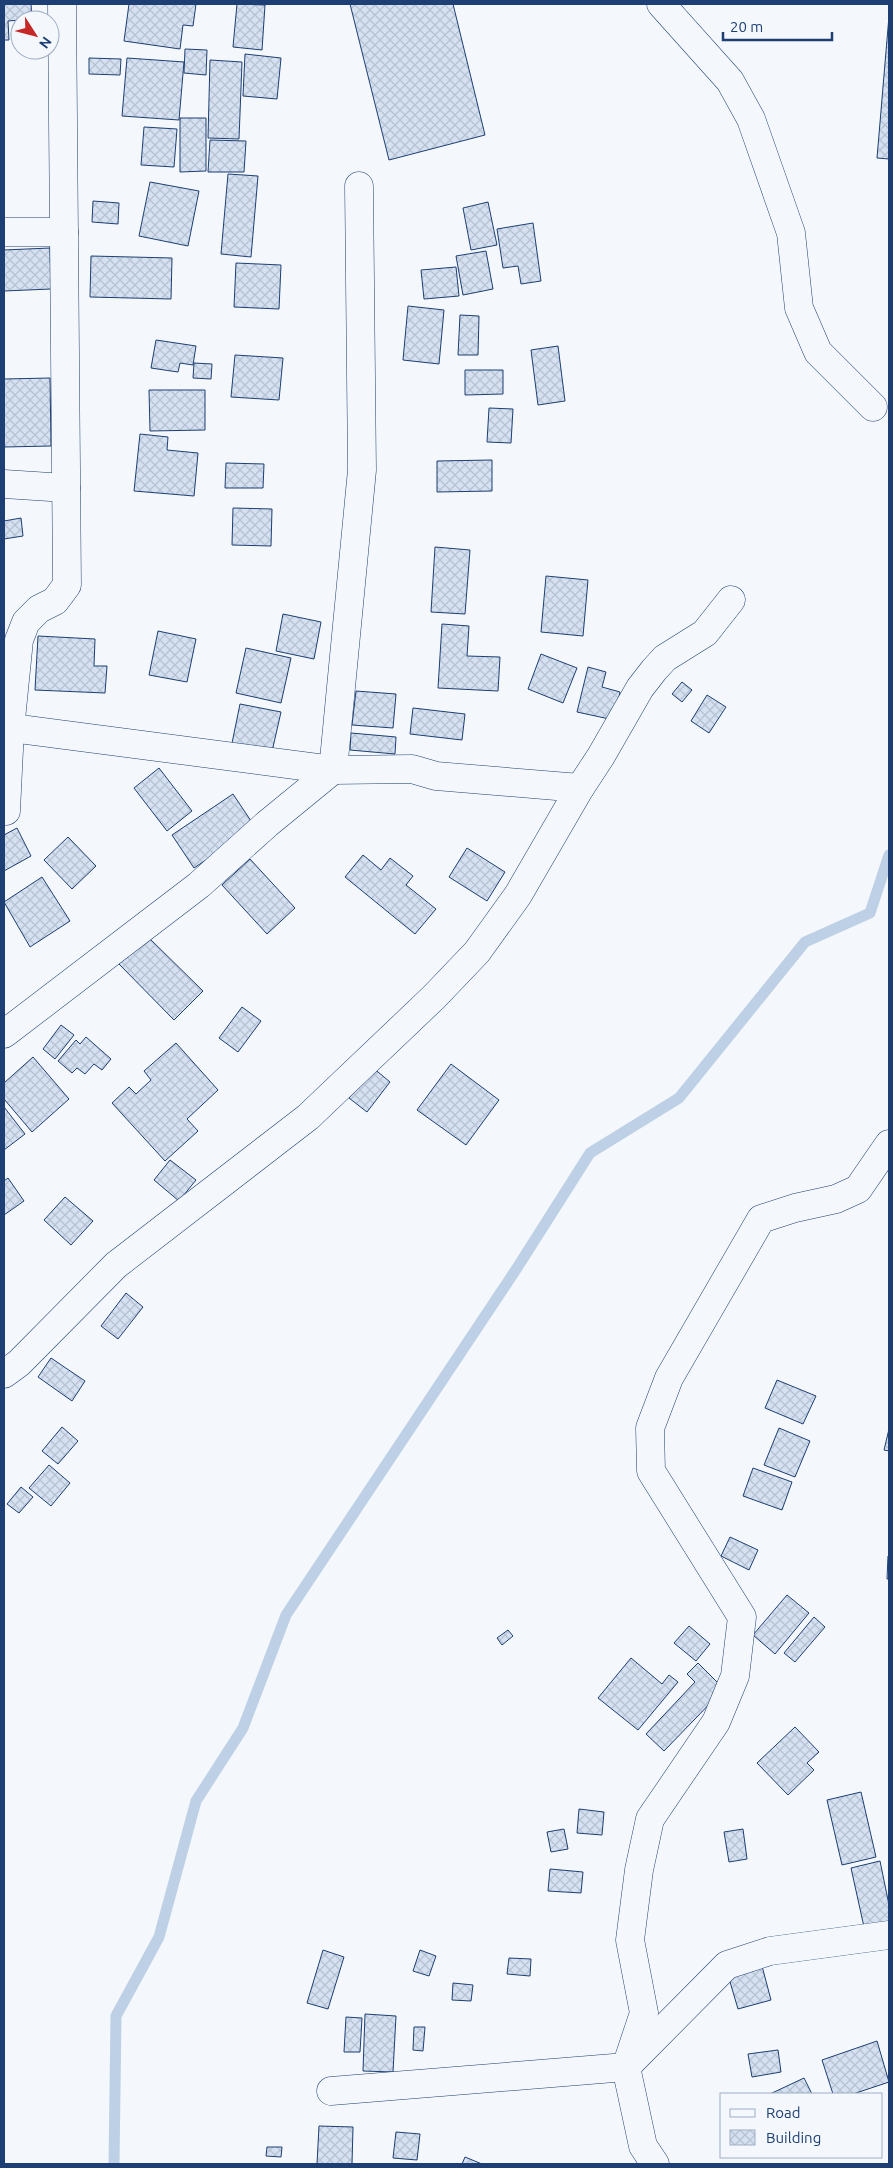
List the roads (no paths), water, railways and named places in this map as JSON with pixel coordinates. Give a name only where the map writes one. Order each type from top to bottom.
[{"type":"street","points":[[6,811],[7,728],[19,640],[26,622],[39,609],[55,601],[67,585],[62,4]]},
{"type":"street","points":[[661,4],[730,81],[751,119],[791,233],[799,308],[818,352],[873,407]]},
{"type":"street","points":[[4,1034],[199,885],[267,824],[333,770],[362,470],[358,186]]},
{"type":"street","points":[[4,232],[64,232]]},
{"type":"street","points":[[4,484],[66,488]]},
{"type":"street","points":[[4,1374],[19,1362],[116,1265],[308,1117],[434,997],[476,952],[518,895],[580,788],[602,756],[640,688],[665,658],[705,633],[731,600]]},
{"type":"street","points":[[7,728],[333,770],[412,769],[436,776],[580,788]]},
{"type":"street","points":[[655,2164],[643,2146],[626,2067],[644,2013],[630,1940],[639,1870],[650,1819],[716,1722],[735,1676],[742,1618],[651,1471],[650,1428],[669,1378],[761,1219],[795,1208],[836,1200],[858,1189],[889,1144]]},
{"type":"street","points":[[330,2091],[626,2067],[727,1965],[770,1951],[889,1935]]},
{"type":"waterway","points":[[114,2164],[116,2016],[159,1937],[196,1801],[243,1728],[286,1615],[517,1268],[590,1153],[679,1098],[805,942],[870,913],[889,855]]}]
